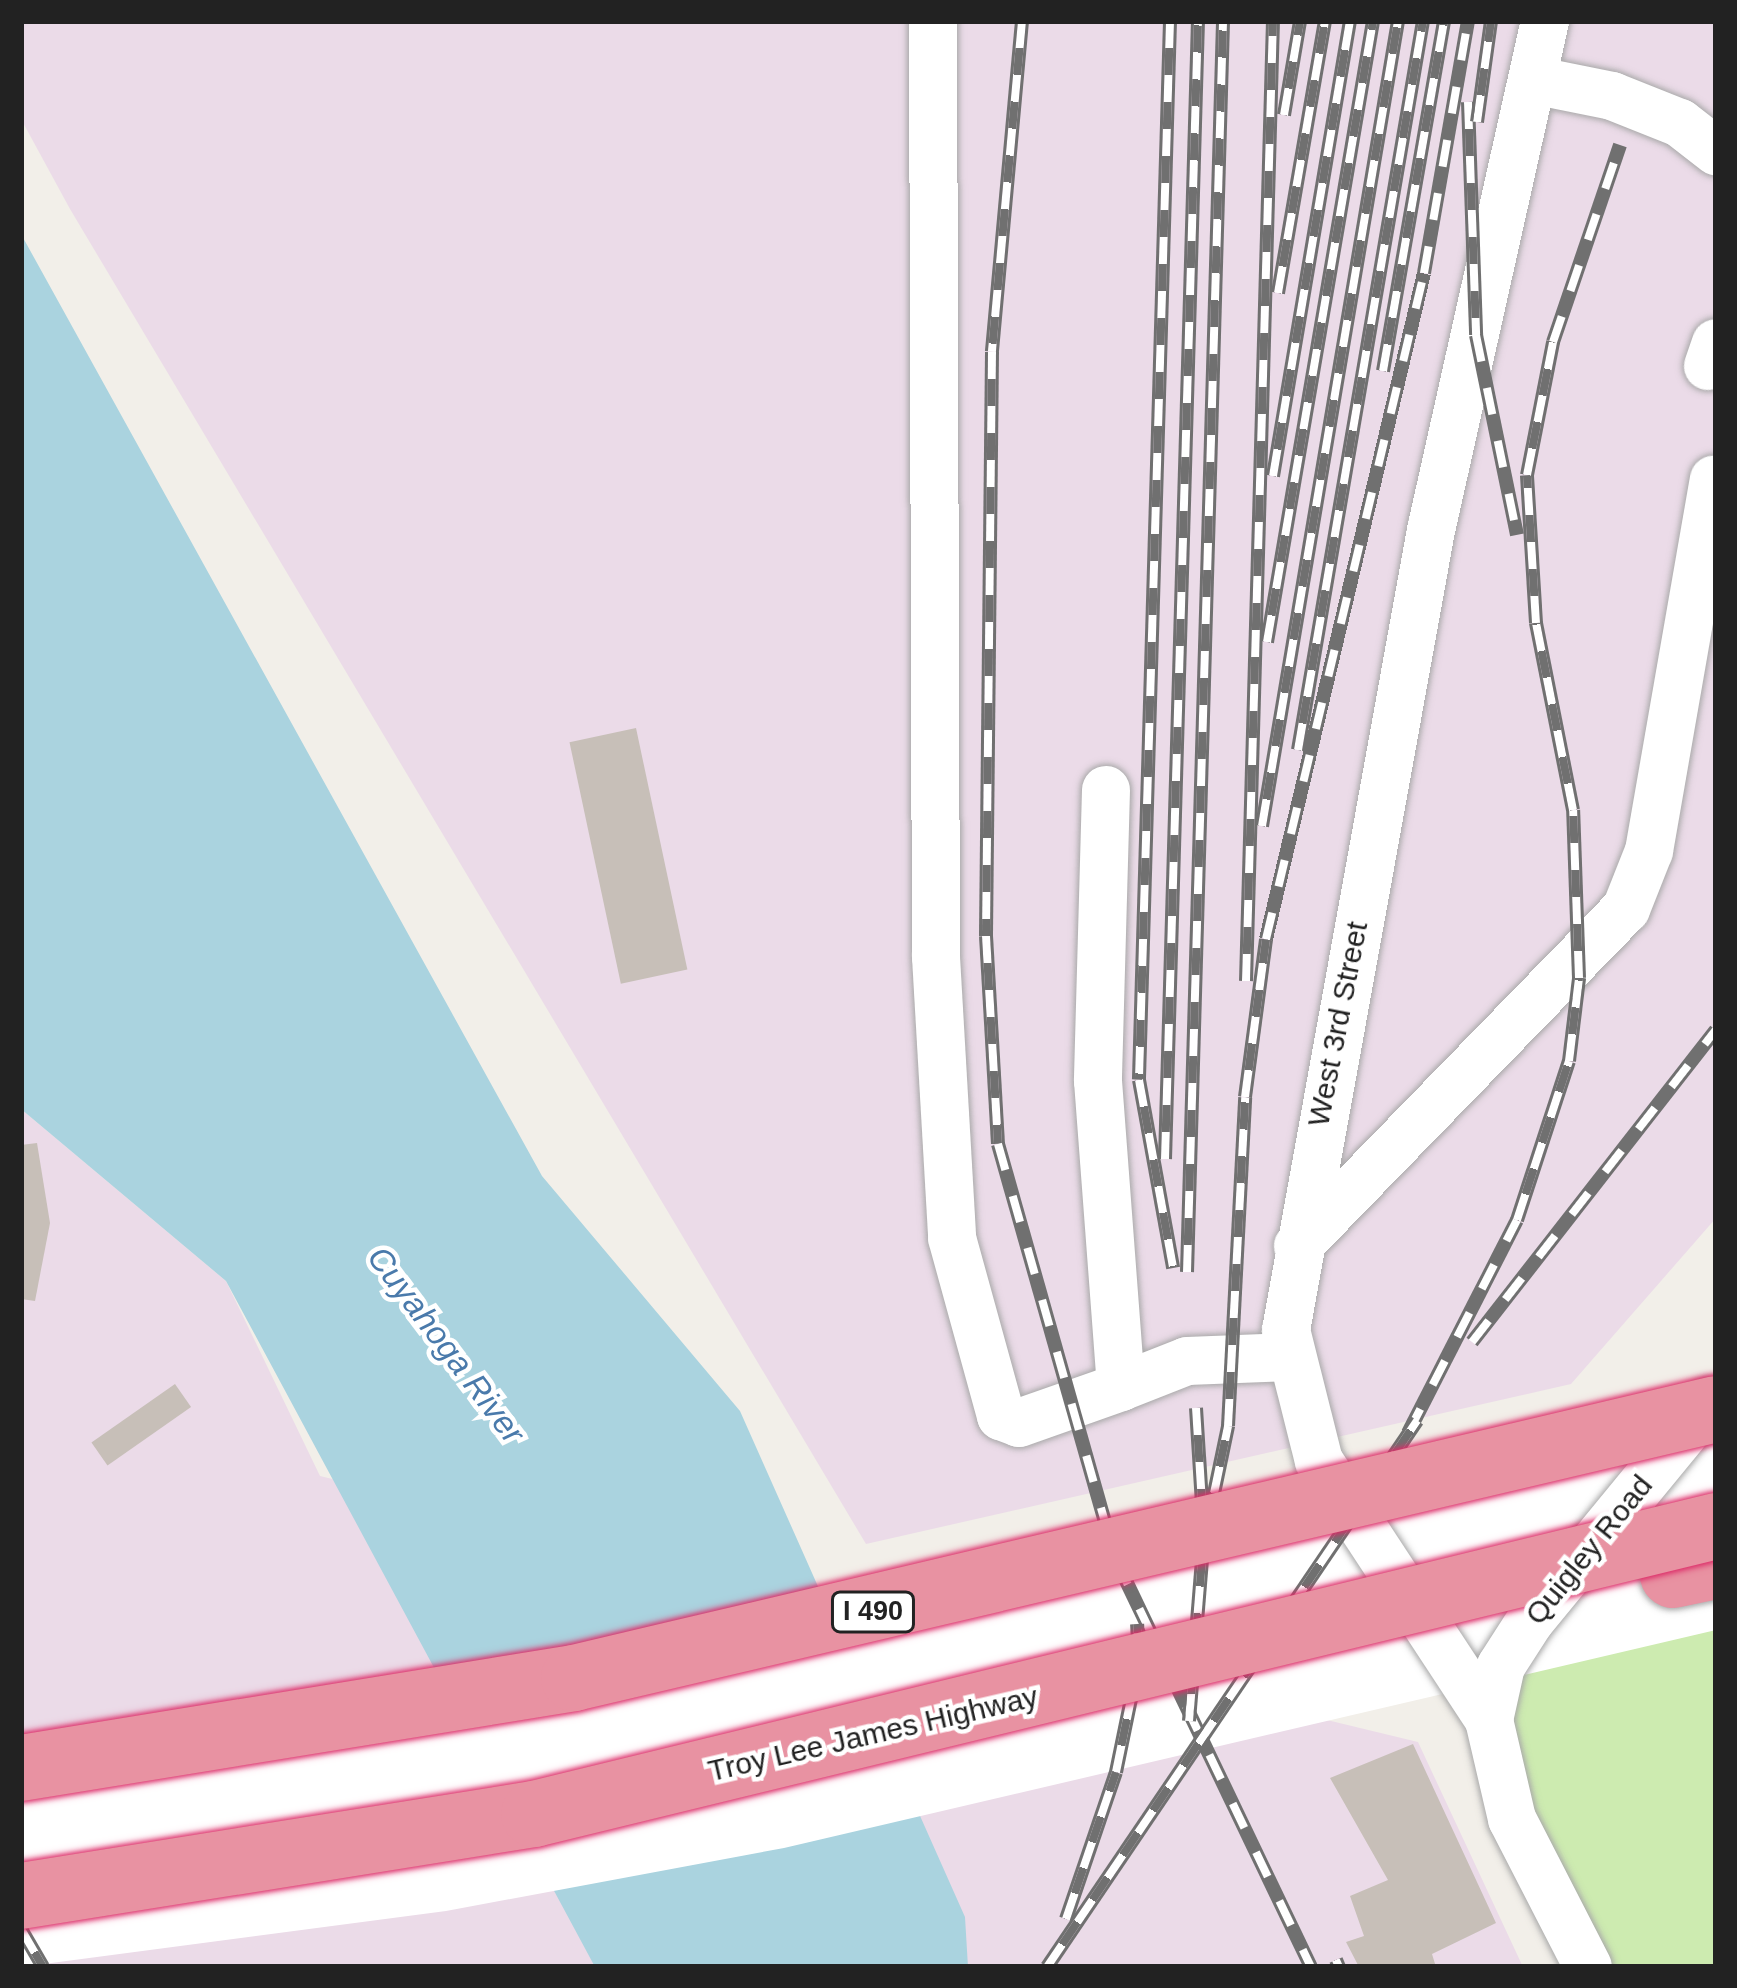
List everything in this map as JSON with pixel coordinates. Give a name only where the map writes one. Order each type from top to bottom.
[{"type":"highway","name":"I 490","points":[[21,1768],[574,1678],[1716,1409]]},
{"type":"highway","name":"Troy Lee James Highway","points":[[21,1896],[534,1814],[1716,1526]]},
{"type":"highway","points":[[1543,1566],[1673,1575],[1716,1567]]},
{"type":"street","name":"West 3rd Street","points":[[1545,21],[1431,530],[1298,1246],[1290,1357],[1319,1461],[1489,1720],[1512,1819],[1588,1967]]},
{"type":"street","points":[[928,30],[936,957],[952,1238],[1001,1416],[1019,1423],[1187,1361],[1290,1357]]},
{"type":"street","points":[[1533,80],[1612,96],[1680,123],[1716,151]]},
{"type":"street","points":[[1298,1246],[1626,909],[1649,851],[1714,480]]},
{"type":"street","points":[[1106,790],[1098,1082],[1121,1387]]},
{"type":"street","name":"Quigley Road","points":[[1489,1720],[1501,1666],[1530,1622],[1716,1394]]},
{"type":"shaded area","points":[[21,21],[1716,21],[1716,1218],[1571,1384],[866,1544],[70,209],[21,119]]},
{"type":"shaded area","points":[[21,1109],[226,1281],[320,1476],[1418,1742],[1523,1967],[21,1967]]},
{"type":"green space","points":[[1716,1572],[1716,1967],[1588,1967],[1512,1819],[1501,1666]]},
{"type":"water","name":"Cuyahoga River","points":[[21,234],[542,1176],[740,1411],[965,1917],[968,1967],[595,1967],[226,1281],[21,1109]]},
{"type":"pier","points":[[1716,1387],[1716,1630],[784,1848],[446,1911],[21,1967],[21,1749],[631,1645]]},
{"type":"building","points":[[636,728],[687,970],[621,984],[569,742]]},
{"type":"building","points":[[37,1143],[50,1223],[35,1301],[21,1299],[21,1145]]},
{"type":"building","points":[[175,1384],[191,1407],[108,1465],[91,1443]]},
{"type":"building","points":[[1413,1744],[1496,1923],[1432,1954],[1436,1967],[1359,1967],[1346,1942],[1364,1936],[1350,1896],[1388,1880],[1330,1778]]},
{"type":"railway","points":[[1022,21],[992,352],[986,936],[998,1144],[1116,1560],[1311,1967]]},
{"type":"railway","points":[[1170,21],[1139,1080],[1173,1268]]},
{"type":"railway","points":[[1165,1159],[1198,21]]},
{"type":"railway","points":[[1187,1272],[1223,21]]},
{"type":"railway","points":[[1246,981],[1273,21]]},
{"type":"railway","points":[[1284,115],[1300,21]]},
{"type":"railway","points":[[1278,293],[1325,21]]},
{"type":"railway","points":[[1273,476],[1350,21]]},
{"type":"railway","points":[[1267,642],[1373,21]]},
{"type":"railway","points":[[1262,826],[1398,21]]},
{"type":"railway","points":[[1298,750],[1423,21]]},
{"type":"railway","points":[[1383,371],[1444,21]]},
{"type":"railway","points":[[1189,1721],[1203,1546],[1228,1426],[1245,1097],[1266,939],[1424,273],[1468,21]]},
{"type":"railway","points":[[1477,122],[1491,21]]},
{"type":"railway","points":[[1468,102],[1476,335],[1517,535]]},
{"type":"railway","points":[[1408,1433],[1517,1220],[1569,1061],[1579,978],[1573,810],[1536,623],[1527,475],[1553,342],[1620,145]]},
{"type":"railway","points":[[1472,1342],[1716,1030]]},
{"type":"railway","points":[[1196,1408],[1202,1504]]},
{"type":"railway","points":[[1047,1967],[1417,1421]]},
{"type":"railway","points":[[1066,1919],[1116,1772],[1139,1660],[1137,1624]]},
{"type":"railway","points":[[21,1929],[43,1967]]},
{"type":"railway","points":[[1336,1960],[1339,1967]]}]
